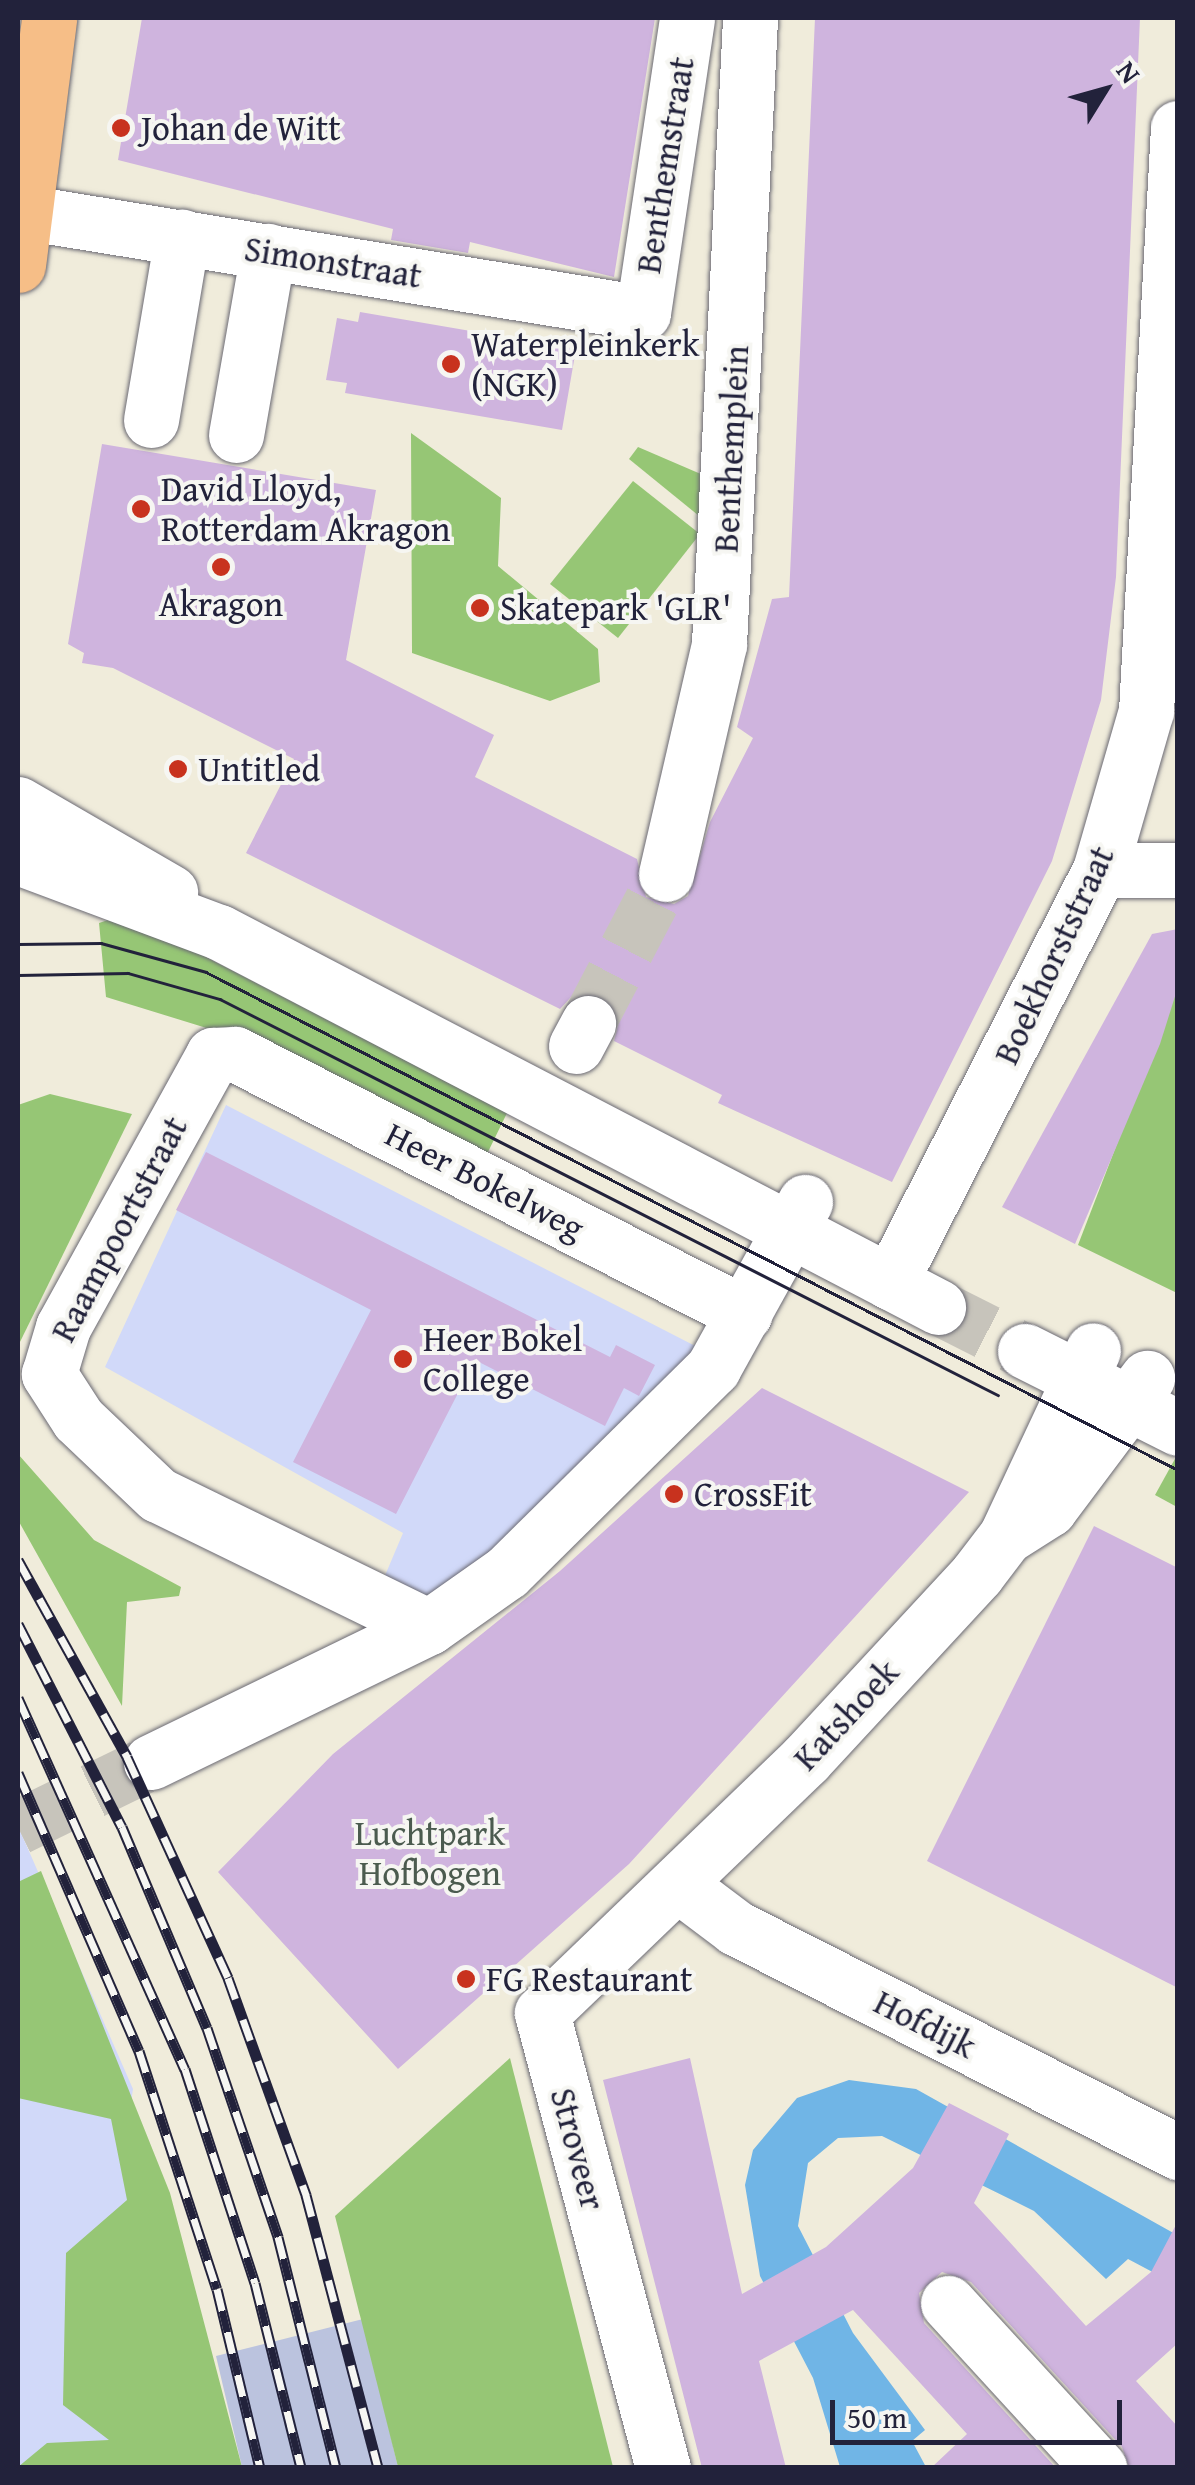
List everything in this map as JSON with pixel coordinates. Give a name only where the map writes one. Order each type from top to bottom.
[{"type":"main road","points":[[18,265],[49,18]]},
{"type":"street","name":"Benthemstraat","points":[[643,313],[687,18]]},
{"type":"street","name":"Benthemplein","points":[[666,874],[720,644],[750,18]]},
{"type":"street","name":"Boekhorststraat","points":[[898,1268],[1100,870],[1146,711],[1178,128]]},
{"type":"street","name":"Simonstraat","points":[[23,212],[643,313]]},
{"type":"street","points":[[150,420],[182,237]]},
{"type":"street","points":[[236,435],[268,250]]},
{"type":"street","points":[[18,804],[145,872],[219,932]]},
{"type":"street","points":[[18,857],[219,932],[560,1108],[798,1217],[947,1293]]},
{"type":"street","points":[[1100,870],[1178,870]]},
{"type":"street","name":"Heer Bokelweg","points":[[223,1052],[745,1314]]},
{"type":"street","name":"Raampoortstraat","points":[[223,1052],[213,1055],[63,1327],[48,1374],[78,1420],[158,1495],[429,1627]]},
{"type":"street","points":[[151,1762],[429,1627],[508,1572],[668,1421],[745,1314],[798,1217]]},
{"type":"street","points":[[1032,1336],[1159,1401]]},
{"type":"street","name":"Katshoek","points":[[1006,1536],[1086,1364]]},
{"type":"street","name":"Katshoek","points":[[679,1885],[1006,1536],[1049,1509],[1159,1401]]},
{"type":"street","name":"Hofdijk","points":[[679,1885],[736,1928],[1178,2152]]},
{"type":"street","name":"Stroveer","points":[[663,2468],[542,2013],[679,1885]]},
{"type":"street","points":[[948,2302],[1099,2468]]},
{"type":"shaded area","name":"Heer Bokel College","points":[[226,1105],[705,1351],[433,1608],[381,1585],[403,1533],[105,1367]]},
{"type":"shaded area","points":[[18,1826],[133,2089],[127,2130],[178,2467],[18,2467]]},
{"type":"shaded area","points":[[363,2319],[398,2467],[242,2467],[216,2356]]},
{"type":"green space","name":"Skatepark 'GLR'","points":[[411,433],[501,498],[498,566],[598,649],[600,682],[550,701],[412,653]]},
{"type":"green space","points":[[638,447],[724,484],[704,520],[629,459]]},
{"type":"green space","points":[[633,481],[700,534],[618,638],[550,584]]},
{"type":"green space","points":[[108,920],[198,953],[507,1113],[487,1154],[226,1034],[106,997],[99,923]]},
{"type":"green space","points":[[1177,988],[1177,1293],[1078,1245]]},
{"type":"green space","points":[[50,1094],[132,1114],[18,1346],[18,1105]]},
{"type":"green space","points":[[18,1454],[94,1540],[181,1587],[179,1596],[127,1602],[122,1706],[18,1520]]},
{"type":"green space","points":[[1178,1458],[1177,1507],[1155,1495]]},
{"type":"green space","points":[[41,1871],[170,2193],[242,2467],[18,2467],[47,2443],[109,2440],[63,2405],[66,2253],[127,2200],[111,2119],[18,2098],[18,1882]]},
{"type":"green space","points":[[510,2058],[613,2467],[398,2467],[335,2216]]},
{"type":"water","points":[[849,2080],[916,2089],[1177,2235],[1177,2285],[1128,2259],[1106,2279],[1034,2211],[882,2136],[838,2138],[808,2163],[798,2226],[853,2333],[925,2430],[912,2441],[926,2467],[840,2467],[813,2378],[760,2276],[745,2185],[753,2150],[797,2098]]},
{"type":"building","points":[[142,18],[655,18],[614,277],[470,242],[468,253],[391,240],[393,229],[118,160]]},
{"type":"building","points":[[815,18],[1140,18],[1116,577],[1101,700],[1052,861],[892,1182],[718,1103],[722,1095],[614,1041],[619,1021],[602,995],[572,996],[560,1009],[246,853],[294,759],[113,668],[82,663],[84,653],[68,644],[102,444],[376,490],[346,660],[494,735],[475,777],[637,859],[646,897],[674,904],[688,896],[710,822],[753,738],[737,727],[772,599],[789,597]]},
{"type":"building","name":"Waterpleinkerk (NGK)","points":[[360,312],[576,349],[562,430],[345,393],[347,383],[326,380],[337,318],[358,322]]},
{"type":"building","points":[[1178,929],[1178,987],[1160,1044],[1075,1244],[1002,1207],[1152,934]]},
{"type":"building","points":[[206,1152],[610,1357],[616,1345],[655,1365],[639,1396],[624,1388],[605,1426],[475,1360],[396,1514],[293,1462],[371,1310],[176,1210]]},
{"type":"building","name":"Luchtpark Hofbogen","points":[[762,1388],[969,1492],[629,1864],[398,2069],[218,1872],[333,1754],[560,1571]]},
{"type":"building","points":[[1094,1526],[1178,1568],[1178,1988],[927,1861]]},
{"type":"building","points":[[690,2058],[742,2294],[826,2247],[913,2168],[949,2103],[1009,2134],[974,2203],[1086,2326],[1151,2272],[1178,2221],[1178,2343],[1136,2381],[1178,2427],[1178,2468],[1129,2468],[1122,2447],[971,2282],[942,2272],[919,2293],[924,2323],[1056,2468],[931,2468],[967,2434],[853,2310],[759,2361],[786,2468],[702,2468],[603,2080]]},
{"type":"tunnel","points":[[588,1023],[666,874]]},
{"type":"tunnel","points":[[938,1307],[1025,1351]]},
{"type":"tunnel","points":[[18,1827],[151,1762]]},
{"type":"tram line","points":[[18,944],[101,943],[206,972],[1178,1470]]},
{"type":"tram line","points":[[18,975],[128,973],[220,999],[998,1395]]},
{"type":"railway","points":[[18,1560],[127,1757],[228,1978],[306,2195],[378,2468]]},
{"type":"railway","points":[[18,1624],[122,1827],[207,2028],[278,2237],[336,2468]]},
{"type":"railway","points":[[18,1698],[185,2069],[255,2283],[301,2468]]},
{"type":"railway","points":[[18,1773],[139,2051],[217,2289],[260,2468]]},
{"type":"place","name":"Johan de Witt","points":[[121,128]]},
{"type":"place","name":"Waterpleinkerk (NGK)","points":[[451,364]]},
{"type":"place","name":"David Lloyd, Rotterdam Akragon","points":[[141,509]]},
{"type":"place","name":"Akragon","points":[[221,567]]},
{"type":"place","name":"Skatepark 'GLR'","points":[[480,608]]},
{"type":"place","name":"Untitled","points":[[178,769]]},
{"type":"place","name":"Heer Bokel College","points":[[403,1359]]},
{"type":"place","name":"CrossFit","points":[[674,1494]]},
{"type":"place","name":"FG Restaurant","points":[[466,1979]]}]
